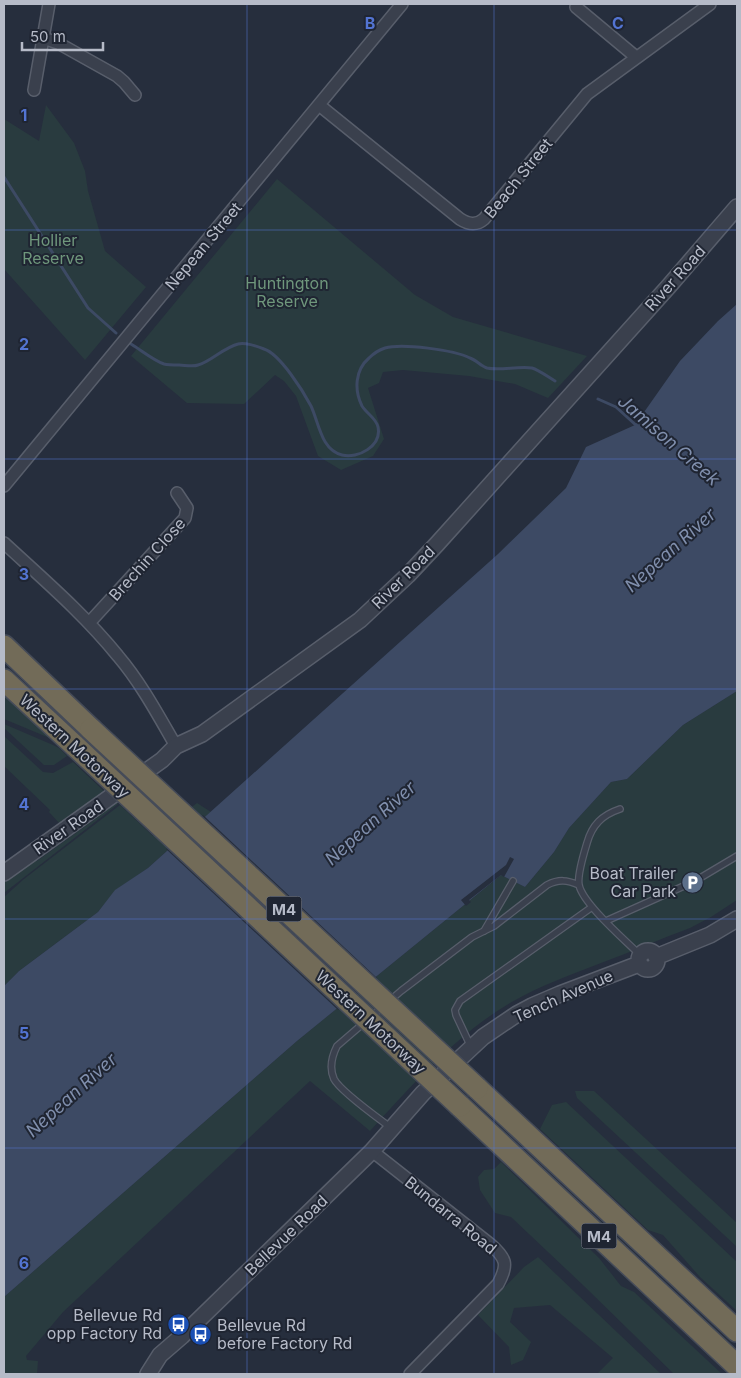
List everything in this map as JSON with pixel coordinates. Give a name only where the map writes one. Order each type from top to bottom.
[{"type":"highway","name":"Western Motorway","points":[[4,646],[737,1331]]},
{"type":"highway","name":"Western Motorway","points":[[4,680],[737,1366]]},
{"type":"street","points":[[34,90],[49,4]]},
{"type":"street","name":"Nepean Street","points":[[4,486],[402,4]]},
{"type":"street","name":"Beach Street","points":[[319,105],[460,220],[474,224],[484,219],[587,94],[710,4]]},
{"type":"street","points":[[576,7],[636,57]]},
{"type":"street","points":[[43,38],[58,43],[116,76],[135,95]]},
{"type":"street","name":"River Road","points":[[4,873],[162,760],[176,746],[202,734],[360,620],[408,575],[669,286],[737,207]]},
{"type":"street","name":"Brechin Close","points":[[89,623],[185,518],[187,508],[177,493]]},
{"type":"street","points":[[4,543],[89,623],[119,656],[145,694],[176,746]]},
{"type":"street","points":[[639,959],[647,950],[653,952],[656,957],[710,935],[737,919]]},
{"type":"street","name":"Tench Avenue","points":[[423,1093],[471,1047],[499,1026],[532,1006],[639,959]]},
{"type":"street","name":"Bellevue Road","points":[[148,1374],[160,1355],[182,1336],[372,1151],[423,1093]]},
{"type":"street","name":"Bundarra Road","points":[[372,1151],[490,1244],[504,1259],[504,1272],[498,1284],[410,1374]]},
{"type":"lane","points":[[620,809],[607,813],[592,830],[585,850],[579,885],[592,907],[639,959]]},
{"type":"lane","points":[[606,921],[695,881],[737,856]]},
{"type":"lane","points":[[392,1129],[335,1081],[332,1070],[337,1046],[400,991],[472,937],[494,926],[547,884],[564,880],[579,885]]},
{"type":"lane","points":[[484,931],[513,882]]},
{"type":"lane","points":[[471,1047],[456,1015],[455,1010],[460,1001],[592,907]]},
{"type":"green space","name":"Hollier Reserve","points":[[46,105],[74,143],[85,171],[88,191],[105,251],[146,287],[85,360],[4,269],[4,119],[39,141]]},
{"type":"green space","name":"Huntington Reserve","points":[[277,179],[415,295],[453,317],[587,356],[548,398],[515,384],[469,376],[403,370],[383,372],[379,383],[368,388],[384,439],[373,456],[341,470],[318,456],[296,396],[284,381],[275,375],[244,404],[187,403],[131,356]]},
{"type":"green space","points":[[737,691],[737,900],[690,928],[555,981],[510,1003],[453,1045],[370,1131],[310,1081],[63,1312],[26,1356],[27,1360],[38,1361],[37,1374],[4,1374],[4,1297],[297,1041],[501,875],[525,887],[554,852],[569,828],[611,782],[627,779],[683,725]]},
{"type":"green space","points":[[4,694],[52,739],[4,719]]},
{"type":"green space","points":[[4,724],[59,748],[67,756],[54,765],[44,765],[4,728]]},
{"type":"green space","points":[[4,736],[43,772],[53,773],[73,762],[105,792],[60,824],[49,812],[50,810],[4,766]]},
{"type":"green space","points":[[116,802],[118,804],[4,893],[4,881],[32,859],[37,861],[102,814],[80,826]]},
{"type":"green space","points":[[197,803],[211,812],[148,868],[116,890],[98,912],[19,971],[4,986],[4,897],[24,879],[120,805],[153,836]]},
{"type":"green space","points":[[575,1091],[594,1091],[737,1223],[737,1247],[577,1098]]},
{"type":"green space","points":[[566,1102],[737,1262],[737,1311],[700,1277],[663,1235],[648,1230],[540,1129],[552,1105]]},
{"type":"green space","points":[[501,1162],[599,1258],[621,1286],[634,1292],[722,1374],[674,1374],[511,1217],[495,1213],[480,1190],[478,1177],[484,1170],[494,1169]]},
{"type":"green space","points":[[538,1257],[661,1374],[597,1374],[613,1358],[550,1305],[514,1308],[510,1322],[531,1342],[523,1360],[511,1365],[509,1347],[478,1315],[524,1267]]},
{"type":"water","name":"Nepean River","points":[[737,304],[737,691],[683,725],[627,779],[611,782],[569,828],[554,852],[525,887],[501,875],[297,1041],[4,1297],[4,986],[19,971],[98,912],[115,890],[148,868],[498,554],[566,488],[586,447],[635,425],[680,361]]},
{"type":"pier","points":[[203,815],[377,978],[338,1010],[166,849]]},
{"type":"pier","points":[[510,857],[514,859],[504,877],[501,875],[469,900],[471,902],[466,906],[461,900],[506,865]]},
{"type":"waterway","name":"Jamison Creek","points":[[4,177],[88,308],[116,333]]},
{"type":"waterway","name":"Jamison Creek","points":[[131,344],[151,357],[169,365],[196,366],[238,344],[247,344],[270,352],[284,365],[297,383],[311,406],[329,448],[348,456],[368,450],[376,440],[378,427],[359,400],[357,381],[364,363],[374,354],[385,348],[403,346],[441,350],[462,355],[487,368],[532,368],[555,381]]},
{"type":"waterway","name":"Jamison Creek","points":[[598,399],[616,407],[638,427]]},
{"type":"place","name":"Boat Trailer Car Park","points":[[692,882]]},
{"type":"place","name":"Bellevue Rd opp Factory Rd","points":[[178,1324]]},
{"type":"place","name":"Bellevue Rd before Factory Rd","points":[[201,1334]]}]
